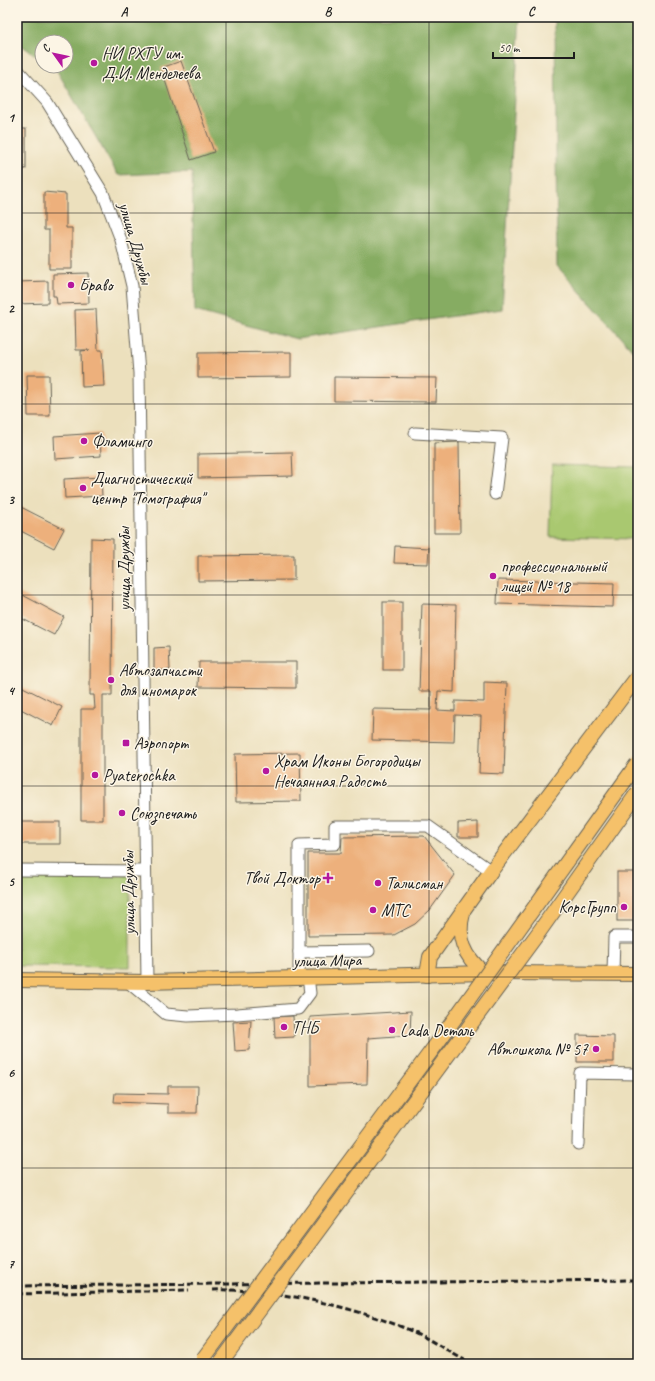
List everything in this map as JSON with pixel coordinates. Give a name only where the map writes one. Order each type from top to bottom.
[{"type":"main road","points":[[427,975],[430,957],[491,871],[638,676]]},
{"type":"main road","points":[[201,1361],[438,1042],[638,763]]},
{"type":"main road","points":[[220,1363],[539,932],[638,792]]},
{"type":"main road","points":[[464,909],[460,926],[462,943],[467,954],[484,973]]},
{"type":"main road","name":"улица Мира","points":[[17,980],[147,982],[484,973],[638,974]]},
{"type":"street","name":"улица Дружбы","points":[[17,69],[47,102],[103,193],[121,240],[132,286],[139,373],[147,982]]},
{"type":"street","points":[[415,433],[502,438],[495,494]]},
{"type":"street","points":[[128,982],[166,1014],[188,1016],[264,1013],[298,1009],[310,993],[303,977],[299,952],[299,845],[335,844],[336,826],[428,826],[491,871]]},
{"type":"street","points":[[17,870],[145,871]]},
{"type":"street","points":[[614,973],[614,937],[638,937]]},
{"type":"street","points":[[299,952],[369,951]]},
{"type":"street","points":[[578,1144],[580,1073],[638,1074]]},
{"type":"green space","points":[[17,17],[520,17],[502,309],[297,339],[195,311],[192,172],[118,175],[59,74],[74,74],[74,34],[34,34],[34,54],[17,42]]},
{"type":"green space","points":[[555,17],[638,17],[638,356],[557,266]]},
{"type":"green space","points":[[552,465],[638,467],[638,539],[550,537]]},
{"type":"green space","points":[[130,875],[130,967],[17,966],[17,876]]},
{"type":"building","points":[[181,61],[214,152],[191,160],[161,68]]},
{"type":"building","points":[[17,129],[26,129],[26,169],[17,169]]},
{"type":"building","points":[[44,192],[66,194],[66,228],[72,228],[72,269],[49,269],[49,230],[44,230]]},
{"type":"building","name":"Браво","points":[[88,273],[89,303],[57,304],[56,296],[53,296],[53,274]]},
{"type":"building","points":[[48,281],[48,303],[17,304],[17,282]]},
{"type":"building","points":[[96,309],[98,350],[102,350],[104,386],[82,387],[81,351],[90,350],[76,350],[75,310]]},
{"type":"building","points":[[291,352],[291,377],[198,378],[198,353]]},
{"type":"building","points":[[27,375],[49,375],[50,416],[28,416]]},
{"type":"building","points":[[334,377],[437,378],[436,402],[334,401]]},
{"type":"building","points":[[100,433],[101,456],[55,459],[54,436]]},
{"type":"building","points":[[459,442],[460,533],[434,533],[434,443]]},
{"type":"building","points":[[292,452],[293,476],[198,478],[198,454]]},
{"type":"building","name":"Диагностический центр \"Томография\"","points":[[101,477],[102,496],[65,498],[64,479]]},
{"type":"building","points":[[17,505],[64,529],[54,548],[17,529]]},
{"type":"building","points":[[91,538],[113,539],[112,695],[103,695],[103,820],[81,820],[81,709],[95,709],[94,695],[90,695]]},
{"type":"building","points":[[395,546],[429,548],[428,564],[394,563]]},
{"type":"building","points":[[294,555],[294,580],[198,581],[198,556]]},
{"type":"building","points":[[498,580],[614,583],[613,607],[497,604]]},
{"type":"building","points":[[17,592],[64,617],[54,635],[17,616]]},
{"type":"building","points":[[383,602],[402,602],[402,670],[383,670]]},
{"type":"building","points":[[422,604],[456,605],[454,692],[438,691],[437,710],[455,711],[455,701],[484,702],[484,682],[507,683],[504,774],[479,773],[481,716],[455,715],[454,742],[372,740],[373,709],[431,710],[431,691],[419,691]]},
{"type":"building","points":[[169,647],[170,670],[154,670],[154,648]]},
{"type":"building","points":[[199,662],[296,662],[296,688],[198,687]]},
{"type":"building","points":[[17,684],[62,707],[53,726],[17,707]]},
{"type":"building","points":[[300,753],[301,801],[236,802],[235,754]]},
{"type":"building","points":[[17,822],[60,822],[60,844],[17,844]]},
{"type":"building","points":[[478,822],[478,837],[458,837],[458,823]]},
{"type":"building","name":"Талисман","points":[[424,836],[455,875],[430,910],[415,924],[394,935],[308,936],[308,853],[341,853],[342,837]]},
{"type":"building","points":[[617,872],[638,872],[638,921],[617,921]]},
{"type":"building","points":[[411,1011],[410,1035],[368,1038],[367,1084],[310,1086],[310,1017]]},
{"type":"building","name":"ТНБ","points":[[293,1016],[294,1037],[275,1038],[274,1017]]},
{"type":"building","points":[[251,1021],[249,1050],[235,1051],[233,1022]]},
{"type":"building","name":"Автошкола № 57","points":[[577,1035],[614,1036],[614,1062],[577,1062]]},
{"type":"building","points":[[168,1086],[198,1086],[197,1113],[168,1113],[168,1104],[114,1102],[115,1093],[168,1094]]},
{"type":"railway","points":[[17,1286],[638,1280]]},
{"type":"railway","points":[[17,1294],[189,1290]]},
{"type":"railway","points":[[213,1290],[236,1290],[286,1295],[362,1313],[407,1329],[472,1364]]},
{"type":"place","name":"НИ РХТУ им. Д.И. Менделеева","points":[[94,63]]},
{"type":"place","name":"Браво","points":[[71,285]]},
{"type":"place","name":"Фламинго","points":[[84,441]]},
{"type":"place","name":"Диагностический центр \"Томография\"","points":[[83,488]]},
{"type":"place","name":"профессиональный лицей № 18","points":[[493,576]]},
{"type":"place","name":"Автозапчасти для иномарок","points":[[111,680]]},
{"type":"place","name":"Аэропорт","points":[[126,743]]},
{"type":"place","name":"Храм Иконы Богородицы Нечаянная Радость","points":[[266,771]]},
{"type":"place","name":"Pyaterochka","points":[[95,775]]},
{"type":"place","name":"Союзпечать","points":[[122,813]]},
{"type":"place","name":"Твой Доктор","points":[[328,878]]},
{"type":"place","name":"Талисман","points":[[378,883]]},
{"type":"place","name":"КорсГрупп","points":[[624,907]]},
{"type":"place","name":"МТС","points":[[373,910]]},
{"type":"place","name":"ТНБ","points":[[284,1027]]},
{"type":"place","name":"Lada Dеталь","points":[[392,1030]]},
{"type":"place","name":"Автошкола № 57","points":[[596,1049]]}]
